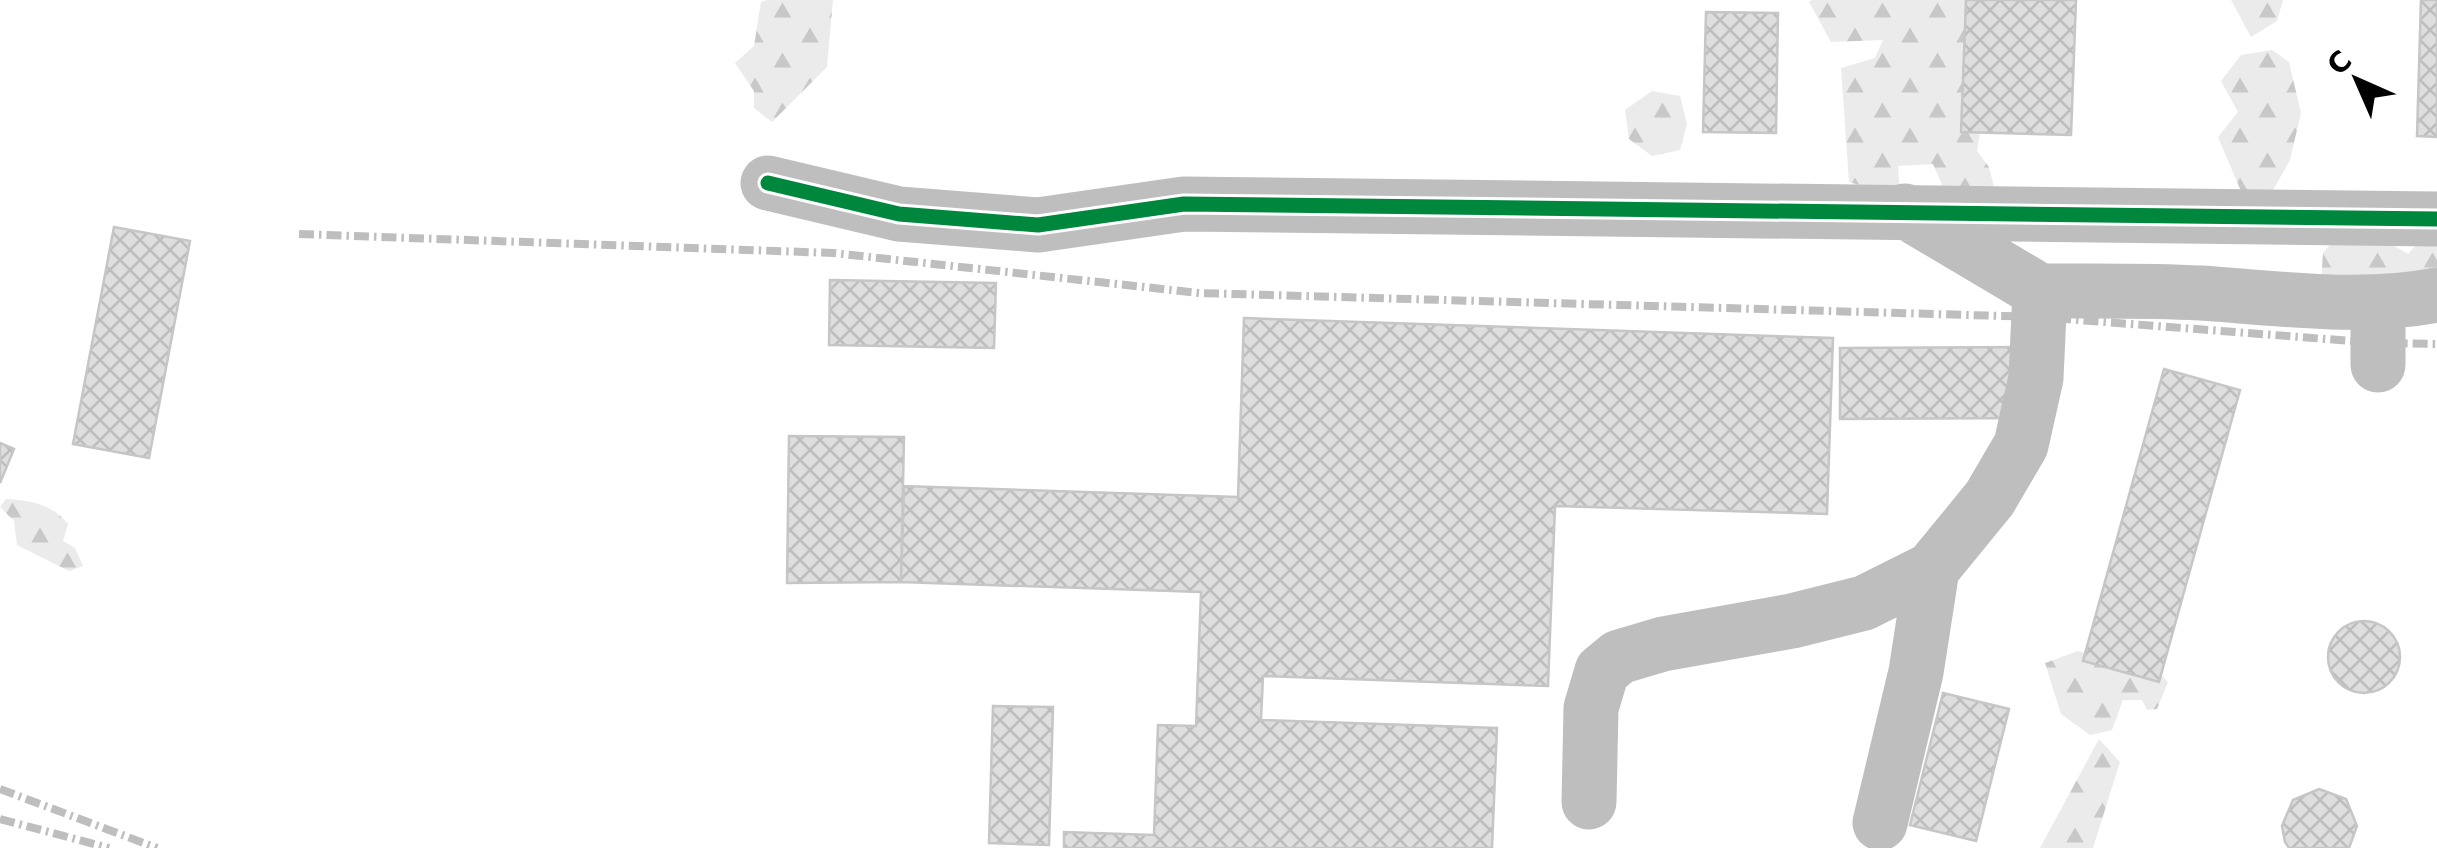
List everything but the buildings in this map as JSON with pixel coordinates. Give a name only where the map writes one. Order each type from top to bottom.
[{"type":"street","points":[[768,182],[899,214],[1038,226],[1184,204],[1904,210],[2374,206],[2437,219]]},
{"type":"street","points":[[1904,210],[2040,291],[2183,292],[2378,302],[2437,295]]},
{"type":"street","points":[[1589,802],[1592,708],[1602,671],[1619,657],[1663,644],[1792,621],[1864,603],[1932,570],[1990,498],[2020,444],[2036,378],[2040,291]]},
{"type":"street","points":[[2378,302],[2378,365]]},
{"type":"street","points":[[1880,822],[1916,672],[1932,570]]},
{"type":"green space","points":[[833,0],[827,67],[772,122],[754,108],[754,91],[735,63],[754,46],[761,2]]},
{"type":"green space","points":[[1982,0],[1984,109],[1977,151],[1989,167],[1997,199],[1945,192],[1933,164],[1898,166],[1900,197],[1849,182],[1841,68],[1875,58],[1883,40],[1831,42],[1809,2]]},
{"type":"green space","points":[[2231,0],[2283,0],[2277,21],[2251,37]]},
{"type":"green space","points":[[2272,50],[2289,62],[2301,113],[2290,160],[2268,199],[2246,203],[2218,137],[2238,112],[2221,81],[2241,55]]},
{"type":"green space","points":[[1652,91],[1680,96],[1687,124],[1680,150],[1652,156],[1629,139],[1625,110]]},
{"type":"green space","points":[[2343,229],[2366,229],[2408,254],[2425,235],[2437,235],[2437,293],[2321,284],[2323,253]]},
{"type":"green space","points":[[6,499],[40,505],[62,518],[68,524],[63,541],[75,548],[83,566],[69,571],[17,545],[14,521],[0,507]]},
{"type":"green space","points":[[2078,651],[2123,664],[2149,663],[2168,682],[2157,709],[2147,710],[2142,700],[2123,700],[2112,730],[2090,735],[2061,714],[2045,663]]},
{"type":"green space","points":[[2099,739],[2120,762],[2093,848],[2040,848]]},
{"type":"railway","points":[[299,234],[833,253],[1199,293],[2039,317],[2437,344]]},
{"type":"railway","points":[[0,789],[157,848]]},
{"type":"railway","points":[[0,819],[109,848]]},
{"type":"cycle path","points":[[768,183],[899,214],[1038,225],[1184,204],[2437,219]]}]
